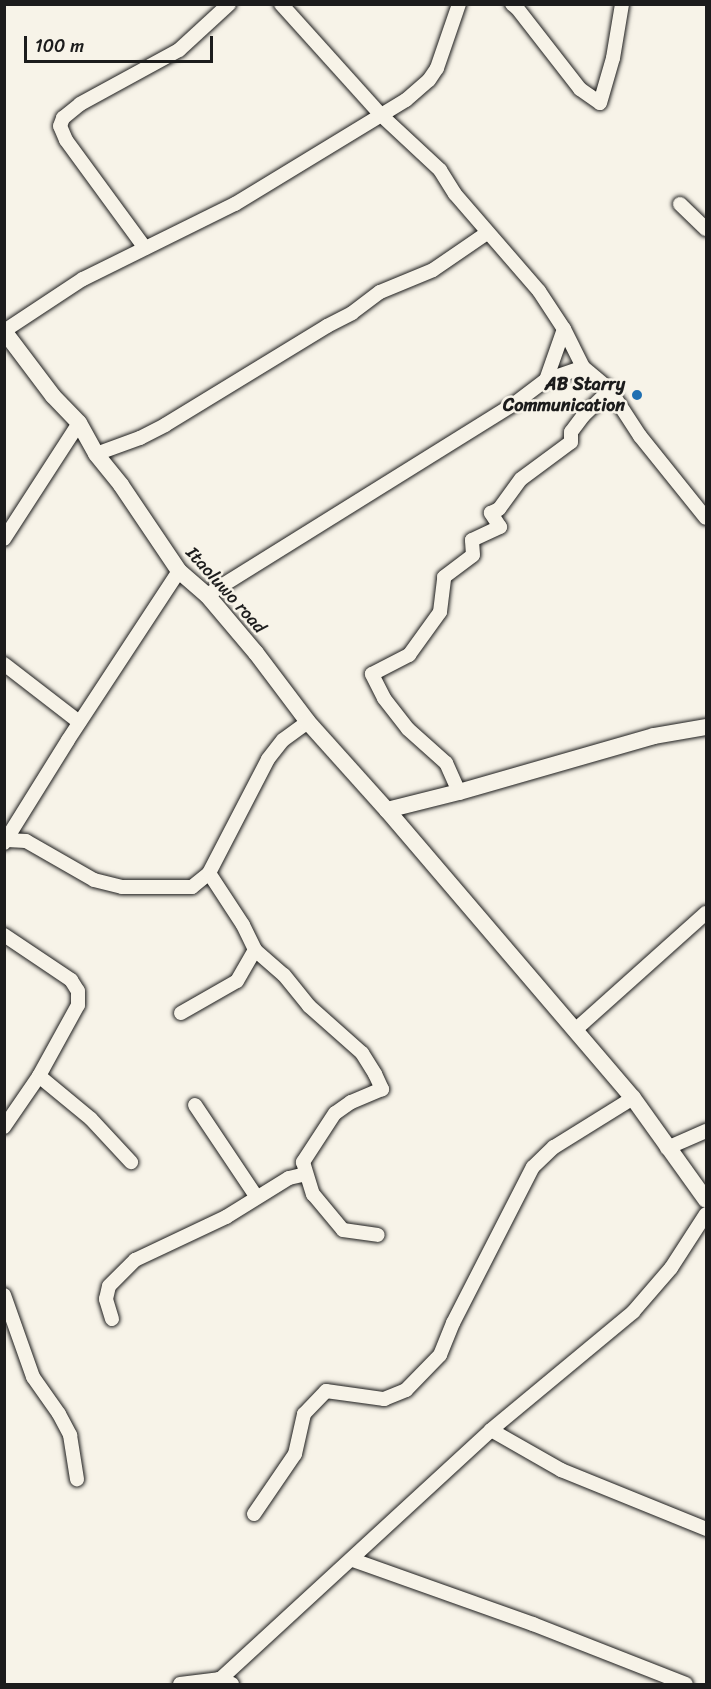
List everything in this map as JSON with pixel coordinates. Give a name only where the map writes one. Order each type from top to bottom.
[{"type":"street","points":[[145,248],[66,140],[60,126],[63,118],[80,104],[179,50],[229,4]]},
{"type":"street","points":[[280,4],[381,114],[440,170],[455,194],[486,233],[539,291],[564,329],[583,367],[610,390],[639,436],[706,517]]},
{"type":"street","points":[[4,331],[83,279],[235,204],[417,91],[433,74],[449,38],[459,4]]},
{"type":"street","points":[[512,4],[518,8],[580,89],[600,103],[612,58],[622,4]]},
{"type":"street","points":[[680,204],[706,229]]},
{"type":"street","points":[[96,454],[140,438],[165,424],[352,313],[380,292],[432,270],[486,233]]},
{"type":"street","points":[[546,380],[564,329]]},
{"type":"street","name":"Itaoluwo road","points":[[4,331],[53,396],[79,423],[96,454],[121,484],[179,571],[207,595],[256,653],[308,722],[387,810],[633,1098],[706,1200]]},
{"type":"street","points":[[207,595],[514,404],[546,380],[583,367]]},
{"type":"street","points":[[459,792],[446,764],[408,729],[384,698],[372,674],[409,655],[440,612],[444,577],[473,555],[472,540],[500,527],[491,513],[499,508],[521,479],[571,442],[571,432],[576,424],[610,390]]},
{"type":"street","points":[[4,539],[79,423]]},
{"type":"street","points":[[6,842],[79,722],[179,571]]},
{"type":"street","points":[[4,664],[79,722]]},
{"type":"street","points":[[6,842],[26,840],[94,880],[122,887],[192,887],[209,873],[268,759],[283,740],[308,722]]},
{"type":"street","points":[[387,810],[459,792],[654,736],[706,727]]},
{"type":"street","points":[[209,873],[243,925],[255,950],[284,975],[309,1006],[362,1053],[382,1089],[369,1097],[351,1102],[335,1113],[303,1162],[313,1194],[343,1230],[378,1235]]},
{"type":"street","points":[[575,1030],[706,913]]},
{"type":"street","points":[[4,935],[71,980],[78,991],[78,1005],[39,1076],[4,1127]]},
{"type":"street","points":[[181,1013],[237,981],[255,950]]},
{"type":"street","points":[[39,1076],[91,1119],[131,1162]]},
{"type":"street","points":[[254,1514],[295,1455],[304,1414],[326,1391],[384,1400],[406,1390],[440,1355],[453,1323],[533,1167],[554,1147],[633,1098]]},
{"type":"street","points":[[195,1105],[256,1196]]},
{"type":"street","points":[[667,1148],[706,1131]]},
{"type":"street","points":[[112,1319],[106,1299],[109,1286],[135,1260],[226,1217],[256,1196],[289,1178],[306,1174]]},
{"type":"street","points":[[180,1684],[222,1683],[491,1430],[633,1312],[671,1268],[706,1214]]},
{"type":"street","points":[[4,1295],[33,1377],[59,1414],[70,1435],[77,1479]]},
{"type":"street","points":[[491,1430],[561,1470],[706,1529]]},
{"type":"street","points":[[353,1560],[532,1624],[687,1684]]},
{"type":"place","name":"AB Starry Communication","points":[[637,395]]}]
